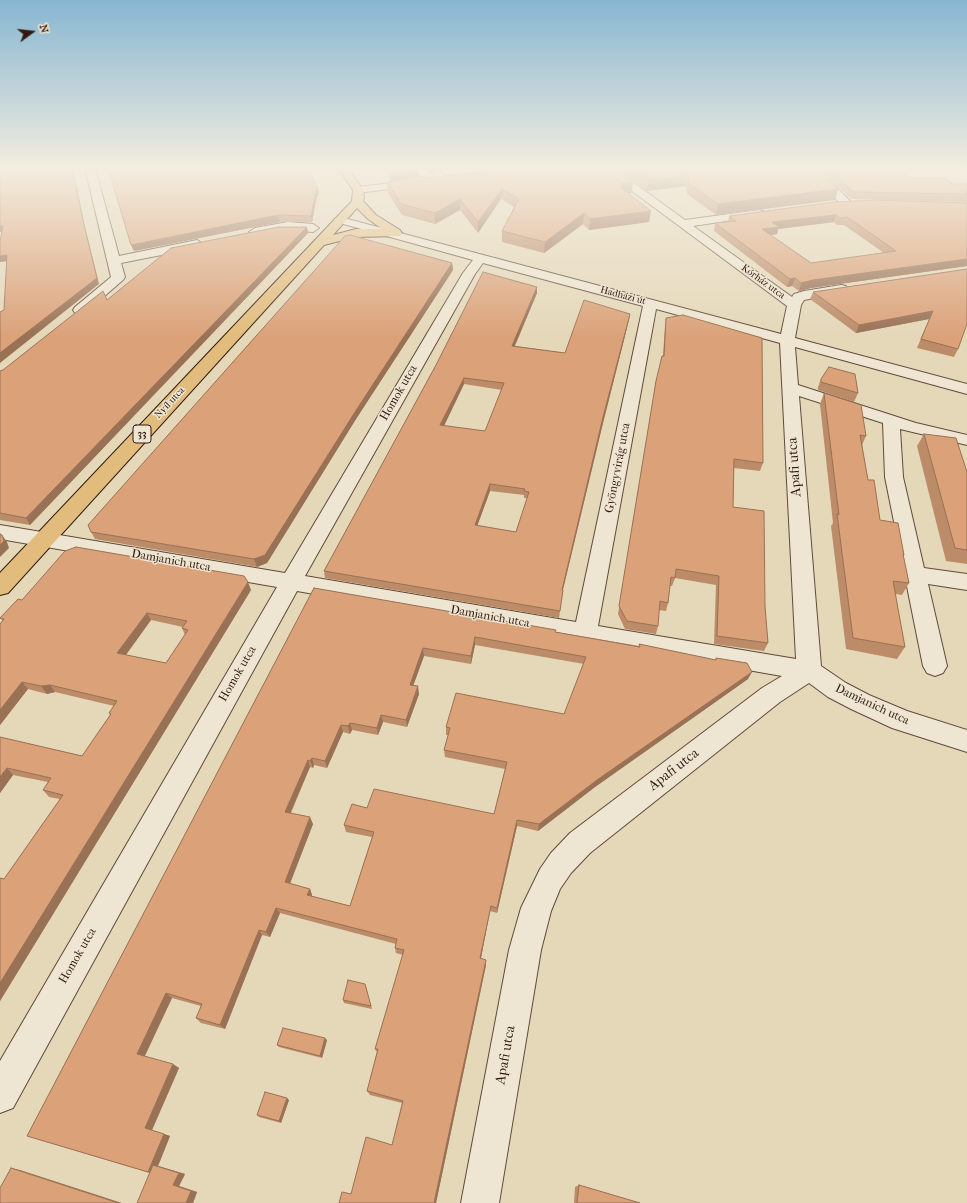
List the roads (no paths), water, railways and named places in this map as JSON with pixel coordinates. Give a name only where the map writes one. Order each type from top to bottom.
[{"type":"main road","name":"Nyíl utca","points":[[0,587],[44,540],[316,235],[333,224]]},
{"type":"main road","points":[[382,224],[395,234]]},
{"type":"main road","points":[[316,235],[356,233],[395,234]]},
{"type":"street","points":[[71,317],[116,280],[118,274],[104,224]]},
{"type":"street","name":"Hadházi út","points":[[356,224],[967,389]]},
{"type":"street","name":"Kórház utca","points":[[683,224],[794,305],[787,340]]},
{"type":"street","points":[[245,234],[286,226],[316,235]]},
{"type":"street","points":[[114,261],[208,242]]},
{"type":"street","name":"Homok utca","points":[[0,1095],[290,582],[451,304],[481,257]]},
{"type":"street","points":[[794,305],[799,297],[804,295],[858,287]]},
{"type":"street","name":"Gyöngyvirág utca","points":[[585,633],[650,303]]},
{"type":"street","name":"Apafi utca","points":[[480,1203],[526,944],[536,908],[550,879],[561,863],[580,843],[771,695],[809,671],[787,340]]},
{"type":"street","points":[[790,388],[925,431],[967,440]]},
{"type":"street","points":[[891,421],[894,477],[935,666]]},
{"type":"street","name":"Damjanich utca","points":[[0,532],[809,671],[837,690],[860,702],[901,720],[967,741]]},
{"type":"street","points":[[915,574],[967,582]]}]
